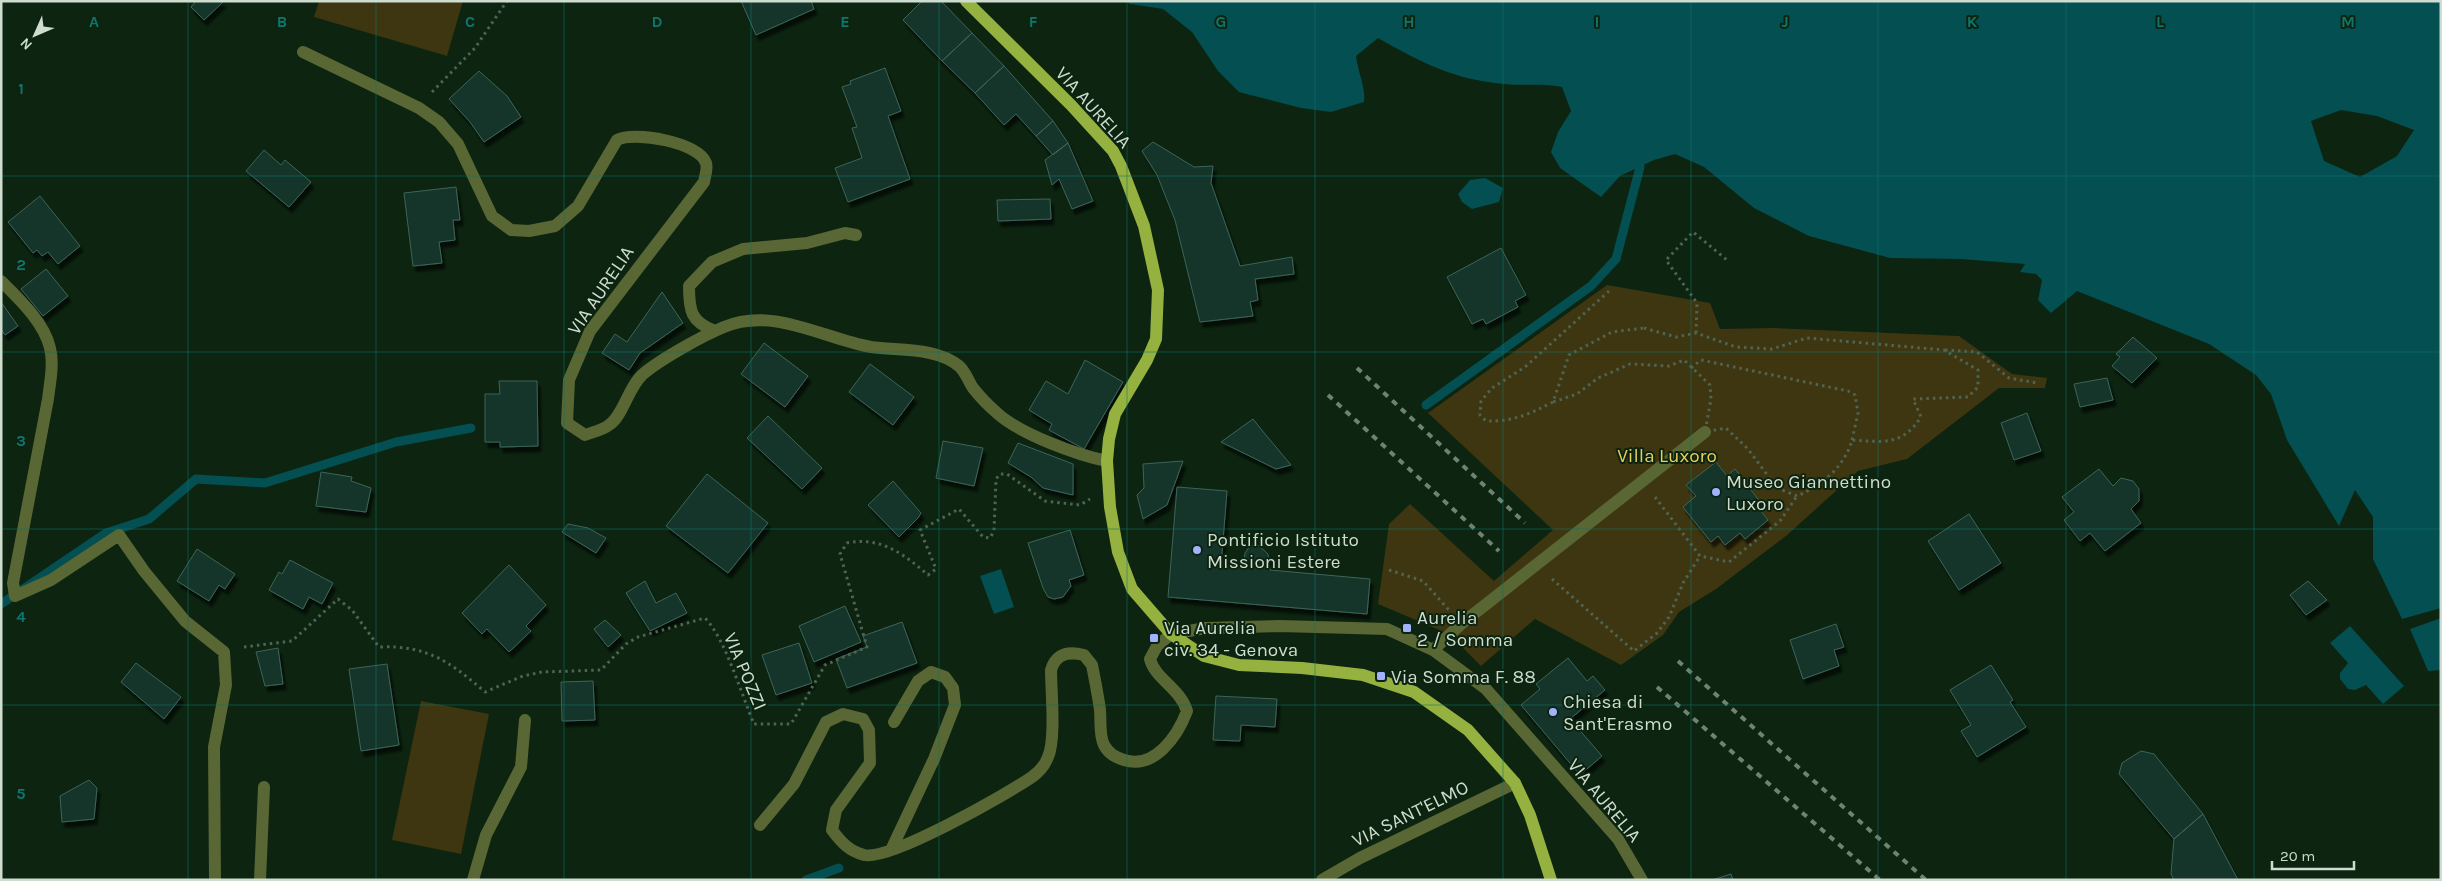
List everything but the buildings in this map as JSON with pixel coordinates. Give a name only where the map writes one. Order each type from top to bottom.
[{"type":"main road","name":"VIA AURELIA","points":[[966,1],[1071,105],[1113,151],[1121,166],[1144,226],[1158,290],[1156,339],[1147,360],[1116,414],[1109,439],[1107,460],[1110,507],[1118,552],[1132,589],[1171,634]]},
{"type":"main road","points":[[1171,634],[1204,656],[1239,665],[1302,668],[1364,675],[1414,692],[1468,730],[1515,783],[1530,815],[1551,880]]},
{"type":"street","name":"VIA AURELIA","points":[[303,52],[419,108],[439,122],[458,144],[492,216],[511,230],[529,231],[555,226],[578,206],[617,140],[625,136],[645,136],[690,148],[697,151],[707,164],[704,182],[590,331],[569,380],[567,423],[585,435],[608,427],[614,422],[628,393],[642,375],[715,331],[749,320],[792,324],[870,346],[933,354],[960,366],[974,389],[998,414],[1036,436],[1082,456],[1107,460]]},
{"type":"street","points":[[715,331],[700,325],[689,308],[689,286],[712,262],[743,249],[807,243],[845,233],[856,236]]},
{"type":"street","points":[[1,282],[38,324],[50,347],[51,368],[48,399],[13,583],[15,596],[51,580],[119,535],[144,571],[185,620],[224,652],[226,685],[214,747],[214,880]]},
{"type":"street","points":[[1433,650],[1461,624],[1705,432]]},
{"type":"street","name":"VIA AURELIA","points":[[1171,634],[1206,628],[1280,626],[1387,629],[1433,650],[1486,689],[1618,839],[1642,880]]},
{"type":"street","points":[[760,825],[794,784],[826,722],[843,714],[863,719],[869,730],[870,763],[836,810],[832,830],[844,846],[866,855],[891,850],[916,840],[1004,793],[1033,776],[1042,768],[1052,747],[1051,670],[1054,661],[1060,655],[1068,653],[1084,655],[1092,665],[1103,742],[1110,754],[1130,762],[1142,762],[1162,750],[1181,727],[1187,711],[1179,694],[1165,679],[1153,670],[1150,659],[1157,646],[1171,634]]},
{"type":"street","points":[[891,850],[934,759],[955,705],[953,688],[945,677],[931,672],[918,681],[894,722]]},
{"type":"street","points":[[473,880],[486,835],[521,767],[524,720]]},
{"type":"street","name":"VIA SANT'ELMO","points":[[1322,880],[1360,858],[1515,783]]},
{"type":"street","points":[[260,880],[264,787]]},
{"type":"path","points":[[419,108],[475,48],[507,1]]},
{"type":"path","points":[[1696,332],[1697,303],[1666,260],[1693,232],[1727,260]]},
{"type":"path","points":[[1609,291],[1525,367],[1492,388],[1481,400],[1480,414],[1486,421],[1504,422],[1523,417],[1553,402],[1577,394],[1598,378],[1630,364],[1668,366],[1684,360],[1710,385],[1711,399],[1705,432],[1726,428],[1748,449],[1777,488],[1797,496]]},
{"type":"path","points":[[1553,402],[1569,355],[1612,332],[1644,328],[1676,337],[1696,332],[1736,347],[1772,349],[1807,338],[1977,352],[2009,378],[2037,383]]},
{"type":"path","points":[[1852,440],[1895,440],[1912,431],[1921,417],[1913,399],[1968,397],[1978,387],[1978,370],[1944,350]]},
{"type":"path","points":[[1643,482],[1700,556],[1729,562],[1780,521],[1797,496],[1815,488],[1836,469],[1848,454],[1858,413],[1855,395],[1848,391],[1701,360],[1691,368]]},
{"type":"path","name":"VIA POZZI","points":[[224,652],[231,649],[292,641],[338,599],[352,610],[380,647],[402,646],[436,656],[455,666],[485,692],[523,676],[542,672],[601,670],[626,644],[638,637],[705,618],[711,624],[754,724],[791,724],[825,665],[867,647],[840,554],[847,543],[862,540],[890,547],[906,556],[928,575],[936,569],[920,530],[959,509],[983,537],[990,538],[994,531],[996,480],[1000,474],[1007,474],[1045,501],[1080,504],[1092,498],[1109,482]]},
{"type":"path","points":[[1536,565],[1634,651],[1657,632],[1669,616],[1682,583],[1700,556]]},
{"type":"path","points":[[1389,570],[1423,581],[1461,624]]},
{"type":"green space","points":[[319,1],[463,1],[447,56],[314,17]]},
{"type":"green space","name":"Villa Luxoro","points":[[1607,285],[1710,303],[1720,329],[1773,328],[1959,336],[2012,374],[2047,378],[2045,388],[1999,388],[1907,459],[1858,471],[1786,536],[1716,589],[1679,612],[1663,635],[1621,665],[1535,619],[1481,666],[1449,634],[1378,604],[1389,524],[1410,504],[1494,581],[1553,530],[1428,413]]},
{"type":"green space","points":[[421,701],[489,714],[461,854],[392,840]]},
{"type":"water","points":[[1126,1],[2441,1],[2441,608],[2402,619],[2373,559],[2373,517],[2355,490],[2339,526],[2287,440],[2271,394],[2256,375],[2209,344],[2077,291],[2051,313],[2038,300],[2042,280],[2036,274],[2020,272],[2025,264],[1961,259],[1890,258],[1809,236],[1754,208],[1704,167],[1675,154],[1654,160],[1620,176],[1601,197],[1560,168],[1551,152],[1558,132],[1571,111],[1562,87],[1486,82],[1454,74],[1423,62],[1378,38],[1356,56],[1364,92],[1364,102],[1331,112],[1301,108],[1239,92],[1218,71],[1192,32],[1163,9],[1130,4]],"holes":[[[2341,110],[2377,116],[2414,130],[2397,156],[2360,177],[2324,161],[2311,121]]]},
{"type":"water","points":[[1485,178],[1503,188],[1499,202],[1472,209],[1462,202],[1458,194],[1470,180]]},
{"type":"water","points":[[1001,569],[1014,607],[994,614],[980,576]]},
{"type":"water","points":[[2441,618],[2441,670],[2428,671],[2410,629]]},
{"type":"water","points":[[2350,626],[2404,686],[2383,704],[2366,685],[2355,690],[2348,689],[2340,679],[2340,673],[2348,663],[2330,643]]},
{"type":"waterway","points":[[1426,405],[1591,286],[1616,259],[1640,167]]},
{"type":"waterway","points":[[1,604],[106,533],[149,519],[196,479],[265,483],[396,442],[471,428]]},
{"type":"waterway","points":[[806,880],[839,868]]},
{"type":"railway","points":[[1357,368],[1525,523]]},
{"type":"railway","points":[[1328,395],[1499,551]]},
{"type":"railway","points":[[1678,661],[1926,880]]},
{"type":"railway","points":[[1657,687],[1880,880]]},
{"type":"place","name":"Museo Giannettino Luxoro","points":[[1716,492]]},
{"type":"place","name":"Pontificio Istituto Missioni Estere","points":[[1197,550]]},
{"type":"place","name":"Aurelia 2 / Somma","points":[[1407,628]]},
{"type":"place","name":"Via Aurelia civ. 34 - Genova","points":[[1154,638]]},
{"type":"place","name":"Via Somma F. 88","points":[[1381,676]]},
{"type":"place","name":"Chiesa di Sant'Erasmo","points":[[1553,712]]}]
